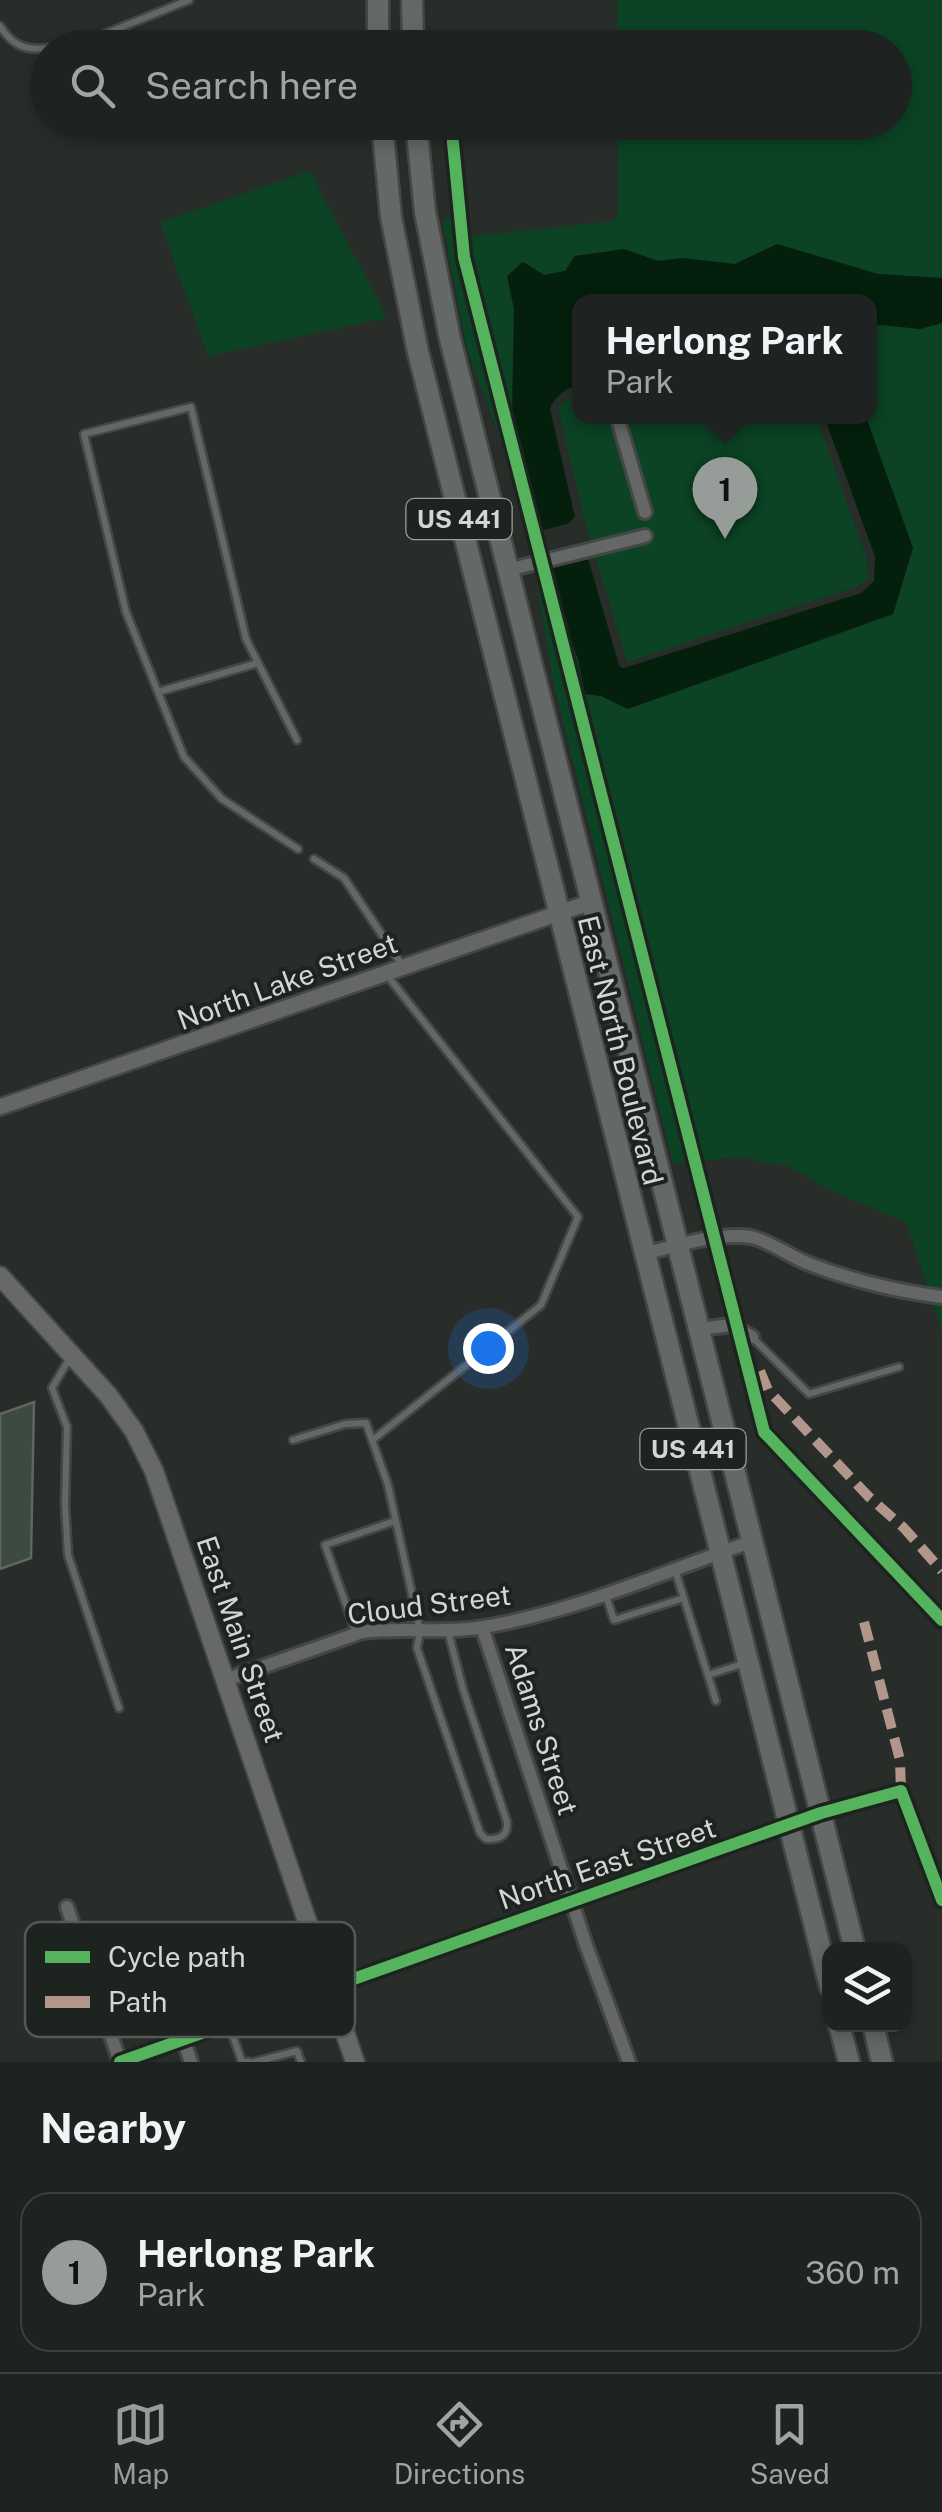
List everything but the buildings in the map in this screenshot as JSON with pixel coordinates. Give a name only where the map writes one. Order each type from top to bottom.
[{"type":"main road","points":[[378,0],[378,30]]},
{"type":"main road","points":[[412,0],[413,30]]},
{"type":"main road","name":"East North Boulevard","points":[[384,140],[391,217],[418,352],[822,1956]]},
{"type":"main road","name":"East North Boulevard","points":[[418,140],[436,273],[853,1942]]},
{"type":"main road","points":[[474,578],[508,570]]},
{"type":"main road","name":"East Main Street","points":[[0,1276],[108,1394],[134,1431],[154,1472],[307,1922]]},
{"type":"main road","points":[[841,2032],[848,2062]]},
{"type":"main road","points":[[875,2032],[882,2062]]},
{"type":"main road","name":"East Main Street","points":[[346,2037],[355,2062]]},
{"type":"street","points":[[620,424],[646,512]]},
{"type":"street","points":[[508,570],[645,536]]},
{"type":"street","name":"North Lake Street","points":[[0,1107],[591,902]]},
{"type":"street","points":[[644,1254],[731,1236],[754,1238],[801,1261],[852,1279],[942,1297]]},
{"type":"street","points":[[700,1329],[731,1325],[752,1337]]},
{"type":"street","name":"Cloud Street","points":[[225,1680],[356,1634],[381,1630],[448,1631],[539,1616],[753,1541]]},
{"type":"street","name":"Adams Street","points":[[482,1627],[572,1903],[629,2062]]},
{"type":"street","name":"North East Street","points":[[355,1977],[822,1813],[902,1791],[942,1900]]},
{"type":"street","points":[[67,1907],[72,1922]]},
{"type":"street","points":[[111,2037],[120,2062]]},
{"type":"street","name":"North East Street","points":[[120,2062],[189,2037]]},
{"type":"street","points":[[183,2039],[190,2062]]},
{"type":"lane","points":[[114,30],[188,0]]},
{"type":"lane","points":[[0,26],[8,38],[30,49]]},
{"type":"lane","points":[[297,740],[246,639],[192,407],[84,434],[126,612],[184,757],[222,798],[298,849]]},
{"type":"lane","points":[[158,692],[258,663]]},
{"type":"lane","points":[[314,859],[344,878],[403,966]]},
{"type":"lane","points":[[374,1439],[541,1305],[578,1217],[385,973]]},
{"type":"lane","points":[[752,1337],[809,1394],[899,1367]]},
{"type":"lane","points":[[72,1355],[52,1388],[67,1428],[68,1555],[119,1708]]},
{"type":"lane","points":[[293,1440],[345,1424],[366,1422],[374,1439],[420,1631],[417,1648],[480,1833],[486,1839],[494,1839],[508,1830],[508,1822],[463,1689],[448,1631]]},
{"type":"lane","points":[[356,1634],[324,1545],[395,1521]]},
{"type":"lane","points":[[675,1569],[716,1701]]},
{"type":"lane","points":[[606,1594],[614,1620],[684,1598]]},
{"type":"lane","points":[[708,1675],[747,1662]]},
{"type":"lane","points":[[233,2037],[242,2062]]},
{"type":"lane","points":[[252,2062],[297,2051],[300,2062]]},
{"type":"green space","points":[[617,0],[942,0],[942,278],[878,274],[777,244],[735,264],[682,258],[658,261],[624,250],[575,256],[565,271],[507,276],[514,309],[511,469],[466,346],[442,219],[457,217],[459,233],[466,237],[613,221],[618,214],[617,140],[912,140],[912,30],[617,30]]},
{"type":"green space","points":[[310,171],[387,318],[208,356],[160,222]]},
{"type":"green space","points":[[942,323],[942,1331],[906,1222],[832,1191],[788,1166],[736,1157],[673,1164],[553,681],[538,591],[552,590],[578,659],[585,694],[601,696],[628,709],[893,614],[913,548],[869,424],[877,424],[877,324],[920,329]]},
{"type":"green space","points":[[572,397],[572,424],[819,424],[867,559],[868,578],[859,586],[627,662],[584,518],[558,407]]},
{"type":"shaded area","points":[[777,244],[878,274],[942,278],[942,323],[920,329],[877,324],[877,294],[572,294],[572,387],[550,409],[575,517],[567,524],[535,532],[511,469],[514,309],[507,276],[523,262],[544,275],[565,271],[575,256],[624,249],[658,261],[682,258],[735,264]]},
{"type":"shaded area","points":[[827,424],[869,424],[913,548],[893,614],[628,709],[601,696],[585,694],[578,659],[544,564],[587,555],[616,655],[624,668],[861,593],[874,581],[875,557]]},
{"type":"marked path","points":[[760,1371],[768,1390],[942,1571]]},
{"type":"marked path","points":[[864,1622],[900,1760],[901,1791]]},
{"type":"cycle path","points":[[453,140],[464,257],[764,1432],[942,1620]]},
{"type":"cycle path","points":[[355,1979],[821,1813],[901,1791],[942,1900]]},
{"type":"cycle path","points":[[120,2062],[190,2037]]},
{"type":"place","name":"Herlong Park","points":[[725,539]]}]
